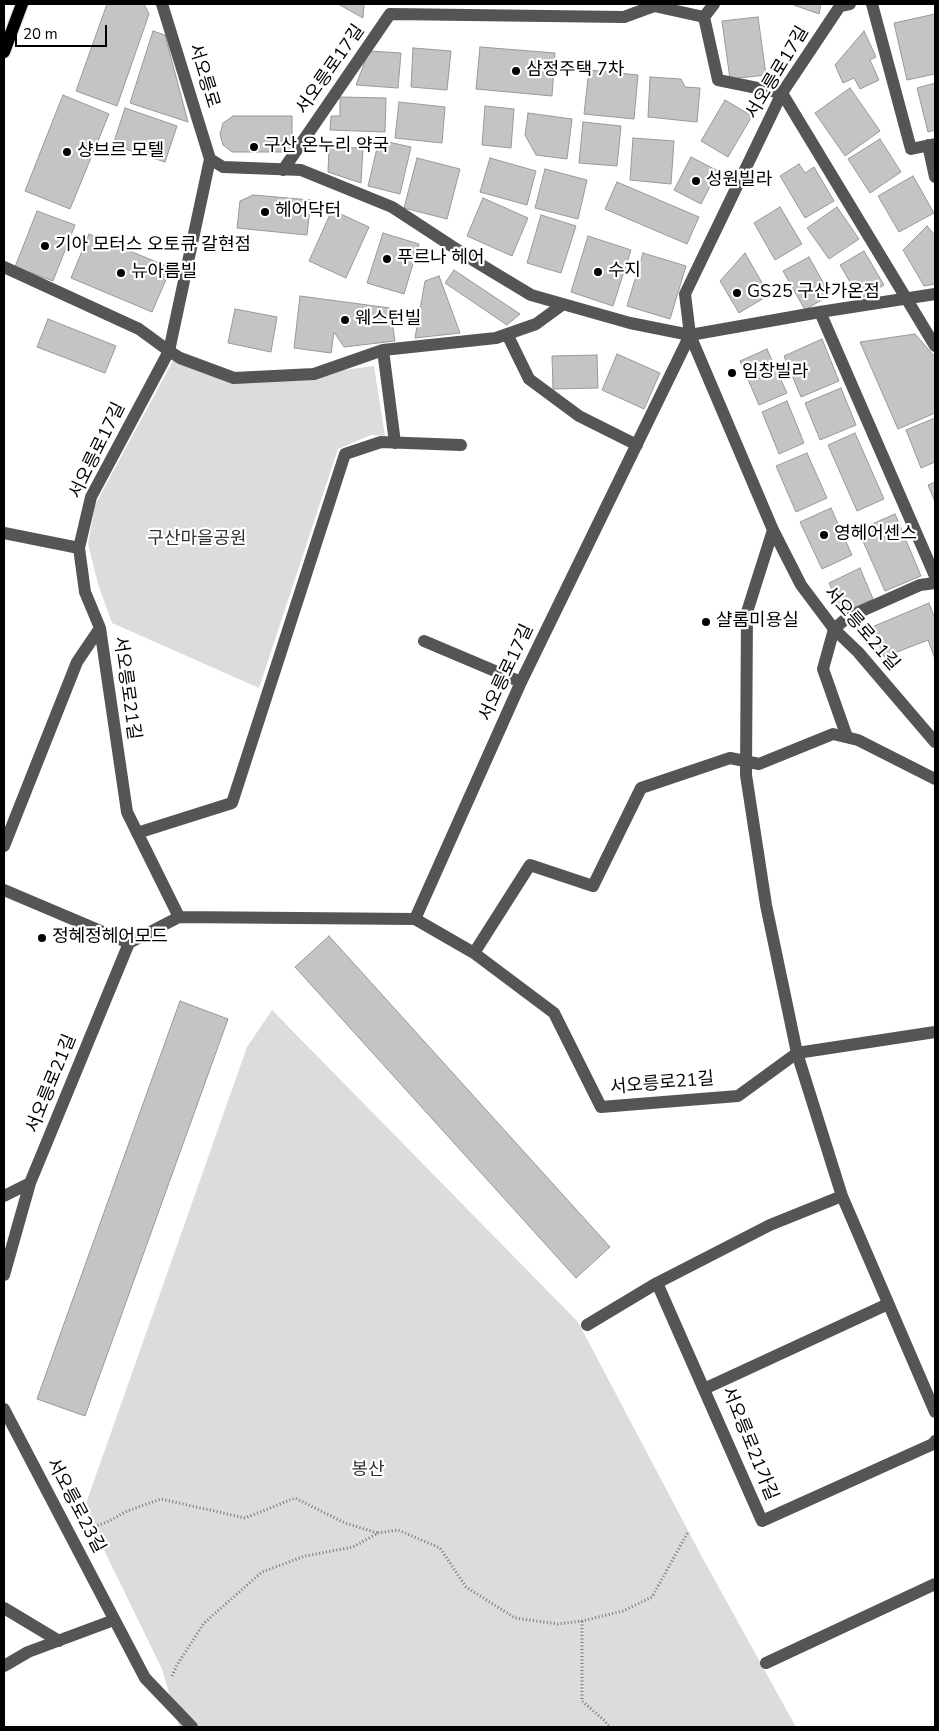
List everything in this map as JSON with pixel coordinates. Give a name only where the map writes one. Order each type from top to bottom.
[{"type":"main road","points":[[4,52],[22,4]]},
{"type":"street","name":"서오릉로","points":[[162,4],[210,159]]},
{"type":"street","points":[[714,4],[704,18],[718,80],[782,93],[935,346]]},
{"type":"street","name":"서오릉로17길","points":[[773,530],[690,335],[685,294],[782,93],[844,4]]},
{"type":"street","points":[[872,4],[911,149],[932,145],[935,177]]},
{"type":"street","points":[[390,9],[624,17],[654,6],[704,18]]},
{"type":"street","name":"서오릉로17길","points":[[283,170],[390,9]]},
{"type":"street","points":[[210,159],[222,167],[301,170],[392,207],[531,296],[630,323],[690,335],[935,294]]},
{"type":"street","name":"서오릉로17길","points":[[100,628],[85,592],[79,548],[91,497],[169,351],[210,159]]},
{"type":"street","points":[[4,267],[139,329],[180,358],[234,378],[314,374],[383,350],[496,338],[536,324],[562,305]]},
{"type":"street","points":[[820,312],[935,576]]},
{"type":"street","points":[[506,334],[528,379],[579,416],[637,445]]},
{"type":"street","name":"서오릉로17길","points":[[415,919],[521,682],[690,335]]},
{"type":"street","points":[[383,350],[395,442]]},
{"type":"street","points":[[137,833],[232,803],[345,454],[381,442],[462,445]]},
{"type":"street","points":[[773,530],[747,612],[746,775],[766,905],[797,1053],[842,1196],[935,1412]]},
{"type":"street","name":"서오릉로21길","points":[[773,530],[801,585],[834,629],[858,652],[935,742]]},
{"type":"street","points":[[4,533],[79,548]]},
{"type":"street","points":[[848,737],[823,669],[834,629],[848,617],[920,585],[935,583]]},
{"type":"street","name":"서오릉로21길","points":[[100,628],[127,812],[179,917]]},
{"type":"street","name":"서오릉로21길","points":[[4,846],[77,662],[100,628]]},
{"type":"street","points":[[424,641],[521,682]]},
{"type":"street","points":[[474,953],[530,865],[593,886],[641,788],[730,758],[759,764],[833,734],[858,740],[935,779]]},
{"type":"street","points":[[4,890],[129,943]]},
{"type":"street","name":"서오릉로21길","points":[[30,1182],[129,943],[179,917],[415,919],[474,953],[554,1013],[601,1107],[738,1096],[797,1053],[935,1032]]},
{"type":"street","points":[[4,1196],[30,1182]]},
{"type":"street","points":[[4,1275],[30,1182]]},
{"type":"street","points":[[587,1325],[657,1283],[770,1226],[842,1196]]},
{"type":"street","points":[[657,1283],[704,1389]]},
{"type":"street","name":"서오릉로21가길","points":[[888,1304],[704,1389],[762,1521],[933,1444],[935,1441]]},
{"type":"street","name":"서오릉로23길","points":[[4,1409],[145,1678],[192,1727]]},
{"type":"street","points":[[766,1663],[935,1584]]},
{"type":"street","points":[[4,1608],[59,1641]]},
{"type":"street","points":[[4,1666],[28,1652],[114,1620]]},
{"type":"path","points":[[68,1531],[79,1532],[107,1522],[127,1511],[161,1500],[245,1518],[294,1498],[345,1523],[378,1533]]},
{"type":"path","points":[[163,1697],[177,1665],[204,1623],[262,1572],[305,1556],[353,1547],[378,1533],[398,1530],[440,1548],[466,1588],[515,1618],[558,1624],[582,1621],[623,1611],[652,1597],[688,1532]]},
{"type":"path","points":[[582,1621],[582,1701],[606,1721],[610,1727]]},
{"type":"green space","name":"구산마을공원","points":[[174,359],[234,378],[314,374],[374,366],[385,436],[371,435],[338,449],[259,688],[112,623],[98,584],[88,544],[95,505]]},
{"type":"green space","name":"봉산","points":[[272,1010],[578,1322],[702,1557],[796,1727],[179,1727],[162,1669],[84,1509],[247,1047]]},
{"type":"building","points":[[107,4],[144,4],[149,14],[117,106],[76,91]]},
{"type":"building","points":[[338,4],[364,4],[363,18]]},
{"type":"building","points":[[791,4],[821,4],[819,14]]},
{"type":"building","points":[[935,14],[935,74],[907,80],[894,23]]},
{"type":"building","points":[[758,17],[766,75],[730,79],[722,21]]},
{"type":"building","points":[[153,31],[165,35],[188,122],[130,103]]},
{"type":"building","points":[[864,31],[876,57],[870,60],[879,80],[860,89],[854,78],[843,83],[835,65]]},
{"type":"building","name":"삼정주택 7차","points":[[480,47],[555,53],[552,96],[476,89]]},
{"type":"building","points":[[413,48],[451,51],[447,90],[411,87]]},
{"type":"building","points":[[369,51],[401,53],[398,88],[356,85]]},
{"type":"building","points":[[589,70],[638,75],[634,119],[584,114]]},
{"type":"building","points":[[650,77],[681,79],[685,87],[700,88],[697,122],[648,117]]},
{"type":"building","points":[[935,83],[935,130],[928,132],[917,88]]},
{"type":"building","points":[[850,88],[880,131],[845,156],[815,113]]},
{"type":"building","name":"샹브르 모텔","points":[[63,95],[109,114],[70,209],[25,191]]},
{"type":"building","points":[[340,97],[386,98],[385,132],[330,130],[331,116],[340,116]]},
{"type":"building","points":[[725,100],[752,116],[728,157],[701,141]]},
{"type":"building","points":[[399,102],[445,107],[442,143],[395,138]]},
{"type":"building","points":[[485,106],[514,109],[511,148],[482,145]]},
{"type":"building","points":[[125,108],[177,126],[165,162],[113,145]]},
{"type":"building","points":[[528,113],[572,119],[567,159],[536,155],[525,135]]},
{"type":"building","points":[[233,116],[292,116],[292,152],[232,152],[223,145],[220,134],[223,123]]},
{"type":"building","points":[[583,122],[621,126],[617,166],[579,163]]},
{"type":"building","points":[[633,138],[674,141],[671,184],[630,180]]},
{"type":"building","points":[[880,139],[901,172],[870,193],[848,159]]},
{"type":"building","points":[[379,140],[411,147],[400,194],[368,186]]},
{"type":"building","points":[[329,147],[363,148],[361,183],[328,172]]},
{"type":"building","name":"성원빌라","points":[[691,157],[718,171],[701,204],[674,190]]},
{"type":"building","points":[[417,158],[460,169],[447,219],[404,208]]},
{"type":"building","points":[[490,158],[536,171],[527,205],[480,192]]},
{"type":"building","points":[[799,164],[805,173],[814,167],[834,201],[805,218],[780,176]]},
{"type":"building","points":[[545,169],[587,180],[578,219],[535,208]]},
{"type":"building","points":[[913,176],[934,213],[899,232],[878,196]]},
{"type":"building","points":[[617,182],[699,217],[687,244],[605,209]]},
{"type":"building","points":[[253,195],[311,200],[307,235],[237,228],[240,201]]},
{"type":"building","points":[[483,198],[528,218],[512,256],[467,236]]},
{"type":"building","points":[[780,207],[802,244],[775,260],[754,223]]},
{"type":"building","points":[[837,207],[859,239],[829,259],[807,228]]},
{"type":"building","points":[[332,210],[369,227],[346,278],[309,261]]},
{"type":"building","name":"기아 모터스 오토큐 갈현점","points":[[37,211],[75,225],[53,281],[15,267]]},
{"type":"building","points":[[541,215],[576,226],[561,273],[527,263]]},
{"type":"building","points":[[927,226],[935,235],[935,284],[924,286],[903,250]]},
{"type":"building","points":[[383,233],[419,244],[404,294],[367,283]]},
{"type":"building","name":"뉴아름빌","points":[[89,234],[171,268],[152,312],[71,278]]},
{"type":"building","points":[[588,236],[631,250],[613,306],[571,292]]},
{"type":"building","points":[[864,251],[884,285],[860,299],[840,265]]},
{"type":"building","points":[[643,253],[686,266],[670,319],[627,306]]},
{"type":"building","points":[[745,253],[769,295],[739,313],[720,281]]},
{"type":"building","points":[[809,257],[830,295],[805,310],[783,271]]},
{"type":"building","points":[[454,270],[520,314],[507,325],[445,283]]},
{"type":"building","points":[[439,276],[460,333],[415,338],[425,281]]},
{"type":"building","name":"웨스턴빌","points":[[300,296],[390,308],[395,341],[344,347],[334,332],[331,353],[294,348]]},
{"type":"building","points":[[235,309],[277,317],[271,352],[228,343]]},
{"type":"building","points":[[48,319],[116,346],[105,373],[37,347]]},
{"type":"building","points":[[915,334],[935,357],[935,413],[898,429],[860,342]]},
{"type":"building","points":[[822,339],[839,381],[801,397],[784,356]]},
{"type":"building","points":[[767,349],[787,393],[759,405],[740,361]]},
{"type":"building","points":[[617,354],[660,373],[644,409],[602,390]]},
{"type":"building","points":[[597,355],[598,388],[553,389],[552,356]]},
{"type":"building","points":[[841,388],[856,425],[820,440],[805,403]]},
{"type":"building","points":[[787,401],[804,443],[779,454],[762,412]]},
{"type":"building","points":[[935,418],[935,462],[921,468],[906,430]]},
{"type":"building","points":[[855,433],[884,499],[857,511],[828,445]]},
{"type":"building","points":[[807,453],[827,498],[796,512],[776,466]]},
{"type":"building","points":[[935,482],[935,502],[928,485]]},
{"type":"building","points":[[831,508],[852,555],[822,569],[800,522]]},
{"type":"building","points":[[895,514],[921,576],[885,591],[858,530]]},
{"type":"building","points":[[860,568],[873,599],[842,613],[829,583]]},
{"type":"building","points":[[929,603],[935,619],[935,659],[928,640],[884,657],[872,627]]},
{"type":"building","points":[[329,936],[610,1247],[576,1278],[295,967]]},
{"type":"building","points":[[180,1001],[228,1019],[85,1416],[37,1399]]},
{"type":"place","name":"삼정주택 7차","points":[[516,71]]},
{"type":"place","name":"구산 온누리 약국","points":[[254,147]]},
{"type":"place","name":"샹브르 모텔","points":[[67,152]]},
{"type":"place","name":"성원빌라","points":[[696,181]]},
{"type":"place","name":"헤어닥터","points":[[265,212]]},
{"type":"place","name":"기아 모터스 오토큐 갈현점","points":[[45,246]]},
{"type":"place","name":"푸르나 헤어","points":[[387,259]]},
{"type":"place","name":"수지","points":[[598,272]]},
{"type":"place","name":"뉴아름빌","points":[[121,273]]},
{"type":"place","name":"GS25 구산가온점","points":[[737,293]]},
{"type":"place","name":"웨스턴빌","points":[[345,320]]},
{"type":"place","name":"임창빌라","points":[[732,373]]},
{"type":"place","name":"영헤어센스","points":[[824,535]]},
{"type":"place","name":"샬롬미용실","points":[[706,622]]},
{"type":"place","name":"정혜정헤어모드","points":[[42,938]]}]
